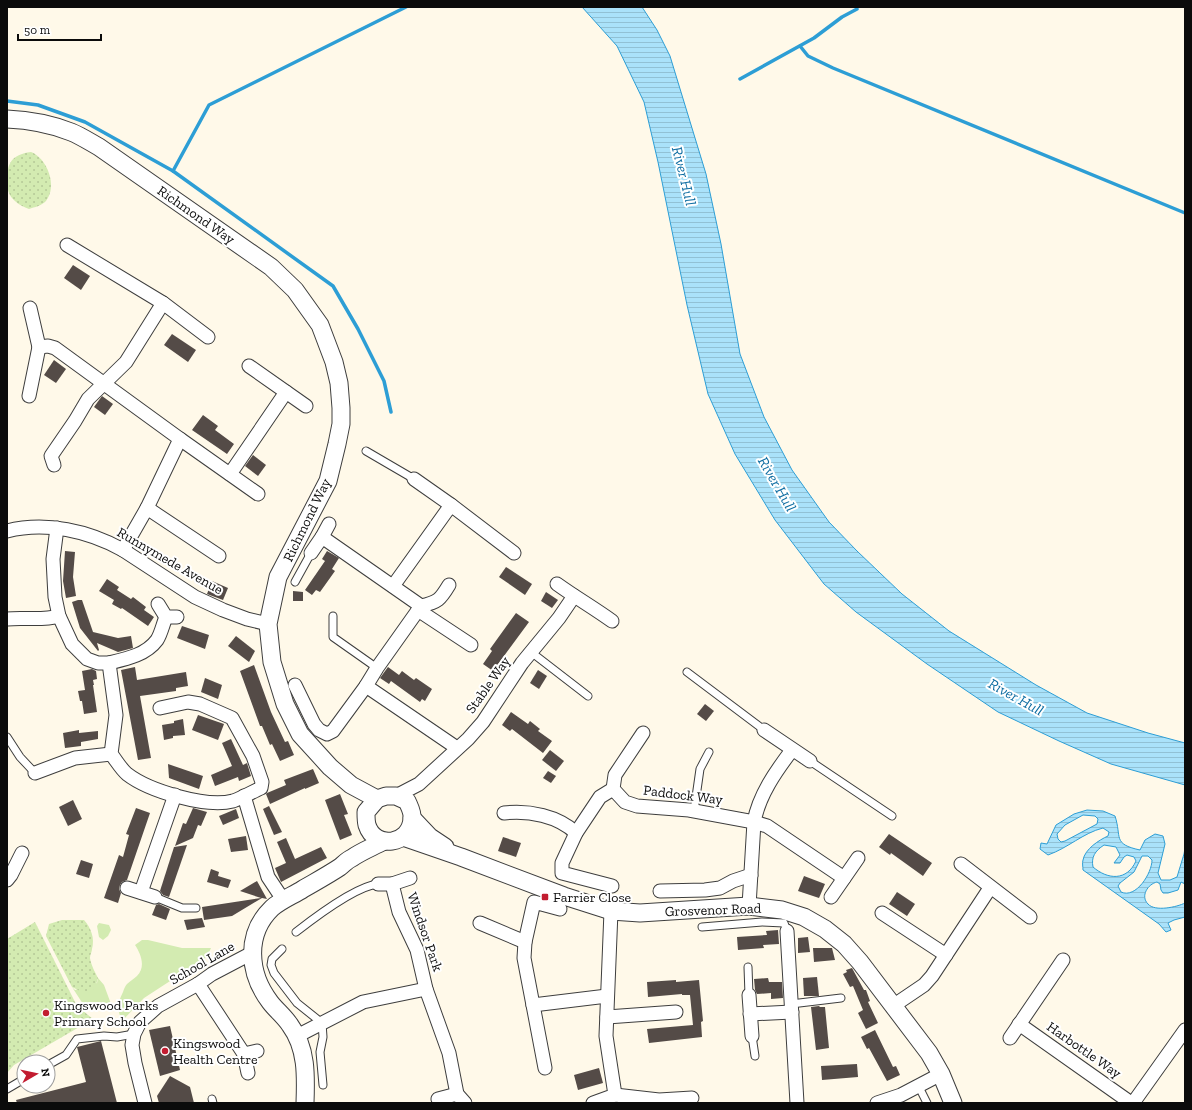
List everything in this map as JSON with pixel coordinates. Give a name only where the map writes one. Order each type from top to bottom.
[{"type":"street","name":"Richmond Way","points":[[7,119],[21,119],[44,123],[71,132],[99,147],[270,267],[295,290],[320,325],[340,383],[341,419],[338,444],[328,481],[278,577],[268,624],[274,669],[282,697],[291,719],[300,734],[314,751],[330,768],[351,785],[370,812]]},
{"type":"street","points":[[67,245],[163,303],[208,337]]},
{"type":"street","points":[[54,465],[51,456],[88,399],[126,362],[163,303]]},
{"type":"street","points":[[29,396],[38,347],[30,308]]},
{"type":"street","points":[[38,347],[48,346],[55,348],[258,494]]},
{"type":"street","points":[[249,366],[306,406]]},
{"type":"street","points":[[230,474],[286,392]]},
{"type":"street","points":[[123,550],[147,508],[180,439]]},
{"type":"street","points":[[414,479],[514,553]]},
{"type":"street","points":[[393,586],[451,505]]},
{"type":"street","points":[[147,508],[219,556]]},
{"type":"street","points":[[311,553],[329,524]]},
{"type":"street","name":"Runnymede Avenue","points":[[7,531],[35,527],[56,528],[85,534],[113,544],[196,597],[223,610],[247,619],[268,624]]},
{"type":"street","points":[[56,528],[53,559],[55,597],[59,616],[72,644],[88,659],[98,663],[109,663],[130,658],[149,648],[158,640],[171,617],[158,604]]},
{"type":"street","points":[[322,537],[393,586],[419,608],[471,645]]},
{"type":"street","points":[[557,584],[612,621]]},
{"type":"street","points":[[295,685],[314,724],[319,730],[327,734],[334,731],[419,608],[434,603],[442,597],[449,585]]},
{"type":"street","name":"Stable Way","points":[[396,796],[419,784],[468,739],[483,722],[531,652],[559,618],[574,596]]},
{"type":"street","points":[[7,619],[20,617],[50,619],[59,616]]},
{"type":"street","points":[[109,663],[116,715],[111,754],[127,773],[153,788],[209,803],[233,801],[260,788],[262,782],[253,756],[232,718],[200,704],[188,702],[160,708]]},
{"type":"street","points":[[366,686],[457,748]]},
{"type":"street","points":[[764,730],[810,762]]},
{"type":"street","points":[[612,886],[562,873],[562,863],[576,833],[600,797],[613,789],[615,775],[643,733]]},
{"type":"street","points":[[750,906],[754,822],[756,812],[772,776],[792,750]]},
{"type":"street","points":[[35,773],[75,758],[111,754]]},
{"type":"street","points":[[370,812],[374,836],[384,841],[396,841],[403,837],[410,827],[419,784]]},
{"type":"street","name":"Paddock Way","points":[[613,789],[625,802],[637,806],[694,811],[754,822],[767,826],[844,878]]},
{"type":"street","points":[[141,892],[175,795]]},
{"type":"street","points":[[244,796],[268,877],[284,900]]},
{"type":"street","points":[[351,858],[361,842],[370,812],[386,796],[396,796],[407,801],[412,815]]},
{"type":"street","points":[[504,813],[517,811],[542,816],[568,826],[576,833]]},
{"type":"street","name":"Grosvenor Road","points":[[412,815],[430,836],[461,857]]},
{"type":"street","name":"Grosvenor Road","points":[[403,837],[564,896],[611,911],[640,913],[750,906],[782,910],[804,917],[825,929],[844,944],[860,962],[929,1053],[942,1074],[953,1103]]},
{"type":"street","points":[[305,1103],[306,1068],[297,1036],[261,988],[255,972],[252,952],[254,938],[261,923],[272,908],[351,858],[384,841]]},
{"type":"street","points":[[7,880],[22,853]]},
{"type":"street","points":[[831,897],[858,858]]},
{"type":"street","points":[[961,864],[990,888],[1030,917]]},
{"type":"street","points":[[660,891],[705,890],[720,888],[733,881],[751,875]]},
{"type":"street","name":"Windsor Park","points":[[378,884],[392,884],[410,878]]},
{"type":"street","name":"Windsor Park","points":[[392,884],[399,912],[417,950],[426,989],[449,1053],[461,1099]]},
{"type":"street","points":[[127,888],[155,898]]},
{"type":"street","points":[[894,1006],[924,985],[941,965],[990,888]]},
{"type":"street","points":[[545,1068],[524,958],[525,942],[534,902],[560,909]]},
{"type":"street","points":[[611,911],[606,1036],[615,1095]]},
{"type":"street","points":[[882,913],[946,955]]},
{"type":"street","points":[[480,923],[525,942]]},
{"type":"street","points":[[787,931],[797,1103]]},
{"type":"street","name":"School Lane","points":[[134,1034],[140,1022],[158,1006],[252,952]]},
{"type":"street","points":[[1010,1038],[1062,960]]},
{"type":"street","points":[[198,984],[244,1054],[248,1072]]},
{"type":"street","name":"Windsor Park","points":[[297,1036],[364,1002],[426,989]]},
{"type":"street","points":[[749,995],[752,1036]]},
{"type":"street","points":[[533,1005],[607,996]]},
{"type":"street","points":[[750,1014],[791,1008]]},
{"type":"street","points":[[607,1017],[676,1012]]},
{"type":"street","name":"Harbottle Way","points":[[1019,1024],[1132,1103]]},
{"type":"street","points":[[1132,1103],[1185,1030]]},
{"type":"street","points":[[134,1034],[132,1045],[145,1103]]},
{"type":"street","points":[[244,1054],[257,1051]]},
{"type":"street","points":[[876,1103],[901,1095],[942,1074]]},
{"type":"street","points":[[593,1103],[615,1095],[659,1100],[692,1098]]},
{"type":"street","points":[[438,1099],[461,1099]]},
{"type":"lane","points":[[366,451],[414,479]]},
{"type":"lane","points":[[295,582],[311,553]]},
{"type":"lane","points":[[333,616],[333,637],[377,668]]},
{"type":"lane","points":[[531,652],[588,696]]},
{"type":"lane","points":[[687,672],[764,730]]},
{"type":"lane","points":[[7,737],[20,757],[35,773]]},
{"type":"lane","points":[[694,811],[700,769],[709,752]]},
{"type":"lane","points":[[810,762],[892,816]]},
{"type":"lane","points":[[296,932],[345,898],[371,884],[378,884]]},
{"type":"lane","points":[[155,898],[182,908],[196,908]]},
{"type":"lane","points":[[702,927],[762,922],[784,924],[787,931]]},
{"type":"lane","points":[[282,949],[272,960],[271,965],[274,973],[298,1003],[322,1023],[323,1037],[320,1052],[323,1085]]},
{"type":"lane","points":[[748,967],[749,995]]},
{"type":"lane","points":[[791,1008],[841,998]]},
{"type":"lane","points":[[56,1061],[66,1055],[76,1040],[104,1036],[117,1037],[134,1034]]},
{"type":"lane","points":[[752,1036],[754,1056]]},
{"type":"lane","points":[[7,1090],[16,1085]]},
{"type":"lane","points":[[919,1086],[927,1103]]},
{"type":"green space","points":[[31,152],[37,155],[46,166],[51,180],[51,188],[46,201],[29,209],[18,204],[11,197],[7,187],[7,175],[9,165],[15,158],[24,153]]},
{"type":"green space","points":[[62,920],[84,920],[92,933],[93,945],[90,958],[98,978],[95,988],[89,992],[80,991],[72,987],[46,936],[49,924]]},
{"type":"green space","points":[[35,922],[77,1006],[93,1019],[33,1054],[16,1054],[16,1064],[7,1073],[7,939]]},
{"type":"green space","points":[[99,923],[109,925],[111,930],[108,936],[103,940],[99,937],[97,926]]},
{"type":"green space","points":[[142,940],[182,948],[211,948],[207,957],[144,998],[122,1021],[119,1013],[119,1003],[128,983],[140,972],[142,960],[135,945]]},
{"type":"green space","points":[[98,978],[104,985],[111,1004],[96,1007],[83,1004],[72,987],[75,990],[97,983]]},
{"type":"water","name":"River Hull","points":[[582,7],[642,7],[657,30],[670,56],[706,174],[721,244],[740,354],[764,417],[792,470],[829,522],[902,594],[949,631],[1036,685],[1087,713],[1148,733],[1185,743],[1185,785],[1111,764],[998,712],[927,664],[856,612],[824,584],[775,520],[735,454],[708,394],[687,305],[658,162],[644,102],[617,46]]},
{"type":"water","points":[[1087,810],[1103,811],[1115,816],[1120,839],[1125,845],[1131,848],[1140,850],[1145,840],[1155,834],[1163,836],[1165,844],[1158,873],[1161,880],[1170,880],[1177,877],[1185,848],[1185,884],[1181,882],[1178,890],[1163,893],[1160,884],[1157,882],[1148,888],[1145,897],[1148,904],[1156,908],[1172,907],[1185,903],[1185,917],[1168,923],[1171,930],[1166,932],[1159,924],[1083,870],[1083,861],[1086,852],[1097,842],[1108,836],[1109,832],[1103,828],[1089,833],[1062,849],[1048,855],[1040,849],[1041,843],[1047,844],[1056,825],[1074,814]],"holes":[[[1083,815],[1095,816],[1098,819],[1097,824],[1061,842],[1058,839],[1057,834],[1065,825]],[[1104,845],[1116,847],[1120,855],[1114,863],[1120,863],[1127,855],[1134,857],[1136,861],[1132,868],[1122,875],[1111,876],[1105,874],[1093,867],[1093,857]],[[1142,856],[1148,856],[1152,860],[1149,871],[1142,884],[1132,892],[1121,892],[1118,886],[1134,872]]]},
{"type":"building","points":[[73,265],[90,276],[81,290],[64,278]]},
{"type":"building","points":[[172,334],[196,350],[188,362],[164,345]]},
{"type":"building","points":[[54,360],[66,369],[56,383],[44,375]]},
{"type":"building","points":[[102,396],[113,404],[105,415],[94,407]]},
{"type":"building","points":[[203,415],[218,426],[215,430],[234,444],[227,454],[192,430]]},
{"type":"building","points":[[253,455],[266,465],[258,476],[245,466]]},
{"type":"building","points":[[65,551],[75,552],[73,577],[76,596],[66,598],[63,581]]},
{"type":"building","points":[[327,551],[339,558],[332,569],[335,571],[320,592],[316,590],[312,595],[305,590],[325,561],[322,559]]},
{"type":"building","points":[[506,567],[532,584],[525,595],[499,577]]},
{"type":"building","points":[[107,579],[119,587],[117,590],[131,599],[133,597],[146,607],[144,610],[154,617],[148,626],[122,608],[121,609],[112,604],[114,600],[99,591]]},
{"type":"building","points":[[212,581],[228,588],[223,600],[207,594]]},
{"type":"building","points":[[293,591],[303,592],[303,601],[293,601]]},
{"type":"building","points":[[546,592],[558,600],[552,608],[541,601]]},
{"type":"building","points":[[82,600],[93,632],[118,638],[131,636],[133,648],[118,652],[97,643],[98,651],[80,628],[72,602]]},
{"type":"building","points":[[516,613],[529,622],[493,671],[483,664],[492,651],[490,649]]},
{"type":"building","points":[[182,626],[209,635],[205,649],[177,638]]},
{"type":"building","points":[[236,636],[255,651],[249,662],[228,646]]},
{"type":"building","points":[[254,665],[271,712],[285,742],[288,741],[294,755],[280,761],[272,744],[270,745],[262,726],[260,726],[240,671]]},
{"type":"building","points":[[135,667],[137,680],[186,672],[188,686],[176,688],[176,691],[140,696],[151,758],[138,760],[121,670]]},
{"type":"building","points":[[388,667],[399,675],[402,671],[414,680],[416,678],[432,689],[425,701],[422,699],[420,702],[391,681],[389,684],[380,678]]},
{"type":"building","points":[[92,669],[96,671],[97,679],[93,680],[93,685],[97,712],[84,714],[82,701],[80,701],[78,691],[85,690],[82,671]]},
{"type":"building","points":[[538,670],[547,676],[539,689],[530,683]]},
{"type":"building","points":[[205,678],[222,685],[218,699],[201,692]]},
{"type":"building","points":[[705,704],[714,711],[706,721],[697,714]]},
{"type":"building","points":[[511,712],[528,724],[530,721],[540,729],[538,731],[552,741],[543,753],[512,729],[510,731],[502,725]]},
{"type":"building","points":[[198,715],[224,724],[218,740],[192,730]]},
{"type":"building","points":[[183,719],[185,735],[173,736],[173,738],[164,740],[162,725],[174,723],[174,721]]},
{"type":"building","points":[[79,730],[79,733],[98,731],[98,739],[81,742],[81,746],[65,748],[63,733]]},
{"type":"building","points":[[231,739],[243,765],[247,763],[251,776],[239,781],[238,777],[215,786],[211,775],[232,766],[222,743]]},
{"type":"building","points":[[550,750],[564,761],[556,771],[542,760]]},
{"type":"building","points":[[168,764],[203,776],[199,789],[169,778]]},
{"type":"building","points":[[313,769],[319,783],[270,804],[266,794],[267,793],[286,785],[284,780]]},
{"type":"building","points":[[548,771],[556,776],[551,783],[543,778]]},
{"type":"building","points":[[340,794],[348,814],[344,815],[352,835],[340,840],[325,800]]},
{"type":"building","points":[[73,800],[82,819],[68,826],[59,807]]},
{"type":"building","points":[[269,806],[282,832],[274,835],[263,809]]},
{"type":"building","points":[[136,808],[150,813],[127,880],[122,882],[120,885],[119,889],[121,893],[118,903],[104,898],[119,855],[123,857],[129,835],[126,834]]},
{"type":"building","points":[[193,808],[207,812],[201,826],[198,825],[193,838],[175,846],[183,823],[186,824]]},
{"type":"building","points":[[236,809],[239,818],[223,825],[219,816]]},
{"type":"building","points":[[889,834],[932,863],[923,876],[891,853],[890,855],[879,847]]},
{"type":"building","points":[[246,836],[248,850],[231,852],[228,839]]},
{"type":"building","points":[[503,837],[521,843],[516,857],[498,851]]},
{"type":"building","points":[[286,838],[295,859],[321,847],[327,858],[281,882],[275,868],[286,863],[277,842]]},
{"type":"building","points":[[187,845],[169,897],[163,895],[160,891],[174,847]]},
{"type":"building","points":[[81,860],[93,864],[89,878],[76,874]]},
{"type":"building","points":[[211,869],[219,872],[218,876],[231,880],[228,888],[207,882]]},
{"type":"building","points":[[804,876],[825,884],[819,898],[798,891]]},
{"type":"building","points":[[257,881],[267,899],[262,898],[232,916],[204,920],[202,907],[261,898],[240,891]]},
{"type":"building","points":[[897,892],[915,904],[907,916],[889,904]]},
{"type":"building","points":[[159,904],[170,909],[166,920],[152,915],[156,905]]},
{"type":"building","points":[[202,918],[205,927],[187,930],[184,920]]},
{"type":"building","points":[[778,930],[779,944],[763,945],[764,948],[738,950],[737,937],[767,935],[766,931]]},
{"type":"building","points":[[808,937],[810,952],[798,953],[798,938]]},
{"type":"building","points":[[813,948],[832,948],[835,960],[814,962]]},
{"type":"building","points":[[852,968],[864,990],[866,990],[870,1001],[868,1002],[878,1023],[866,1029],[858,1013],[863,1010],[853,986],[850,987],[843,974],[847,972],[846,970]]},
{"type":"building","points":[[817,977],[819,996],[804,996],[803,978]]},
{"type":"building","points":[[768,978],[769,982],[782,982],[783,998],[771,999],[771,993],[757,994],[754,979]]},
{"type":"building","points":[[676,980],[676,982],[699,980],[703,1021],[701,1022],[702,1037],[649,1043],[647,1029],[693,1025],[690,995],[682,994],[648,997],[647,982]]},
{"type":"building","points":[[811,1007],[825,1007],[829,1048],[816,1050]]},
{"type":"building","points":[[170,1026],[180,1070],[160,1076],[149,1030]]},
{"type":"building","points":[[875,1030],[893,1067],[896,1066],[900,1075],[887,1081],[869,1048],[867,1049],[861,1037]]},
{"type":"building","points":[[101,1041],[117,1103],[17,1103],[16,1100],[39,1094],[56,1094],[56,1090],[86,1082],[77,1047]]},
{"type":"building","points":[[857,1064],[858,1077],[822,1080],[821,1066]]},
{"type":"building","points":[[599,1068],[603,1083],[578,1090],[574,1075]]},
{"type":"building","points":[[170,1076],[190,1087],[194,1103],[159,1103],[157,1096]]},
{"type":"waterway","points":[[173,171],[209,105],[406,7]]},
{"type":"waterway","points":[[740,79],[814,38],[842,17],[857,9],[856,7]]},
{"type":"waterway","points":[[800,46],[808,56],[833,68],[1185,213]]},
{"type":"waterway","points":[[7,101],[38,105],[85,122],[173,171],[333,286],[358,329],[384,381],[391,412]]},
{"type":"place","name":"Farrier Close","points":[[545,897]]},
{"type":"place","name":"Kingswood Parks Primary School","points":[[46,1013]]},
{"type":"place","name":"Kingswood Health Centre","points":[[165,1051]]}]
